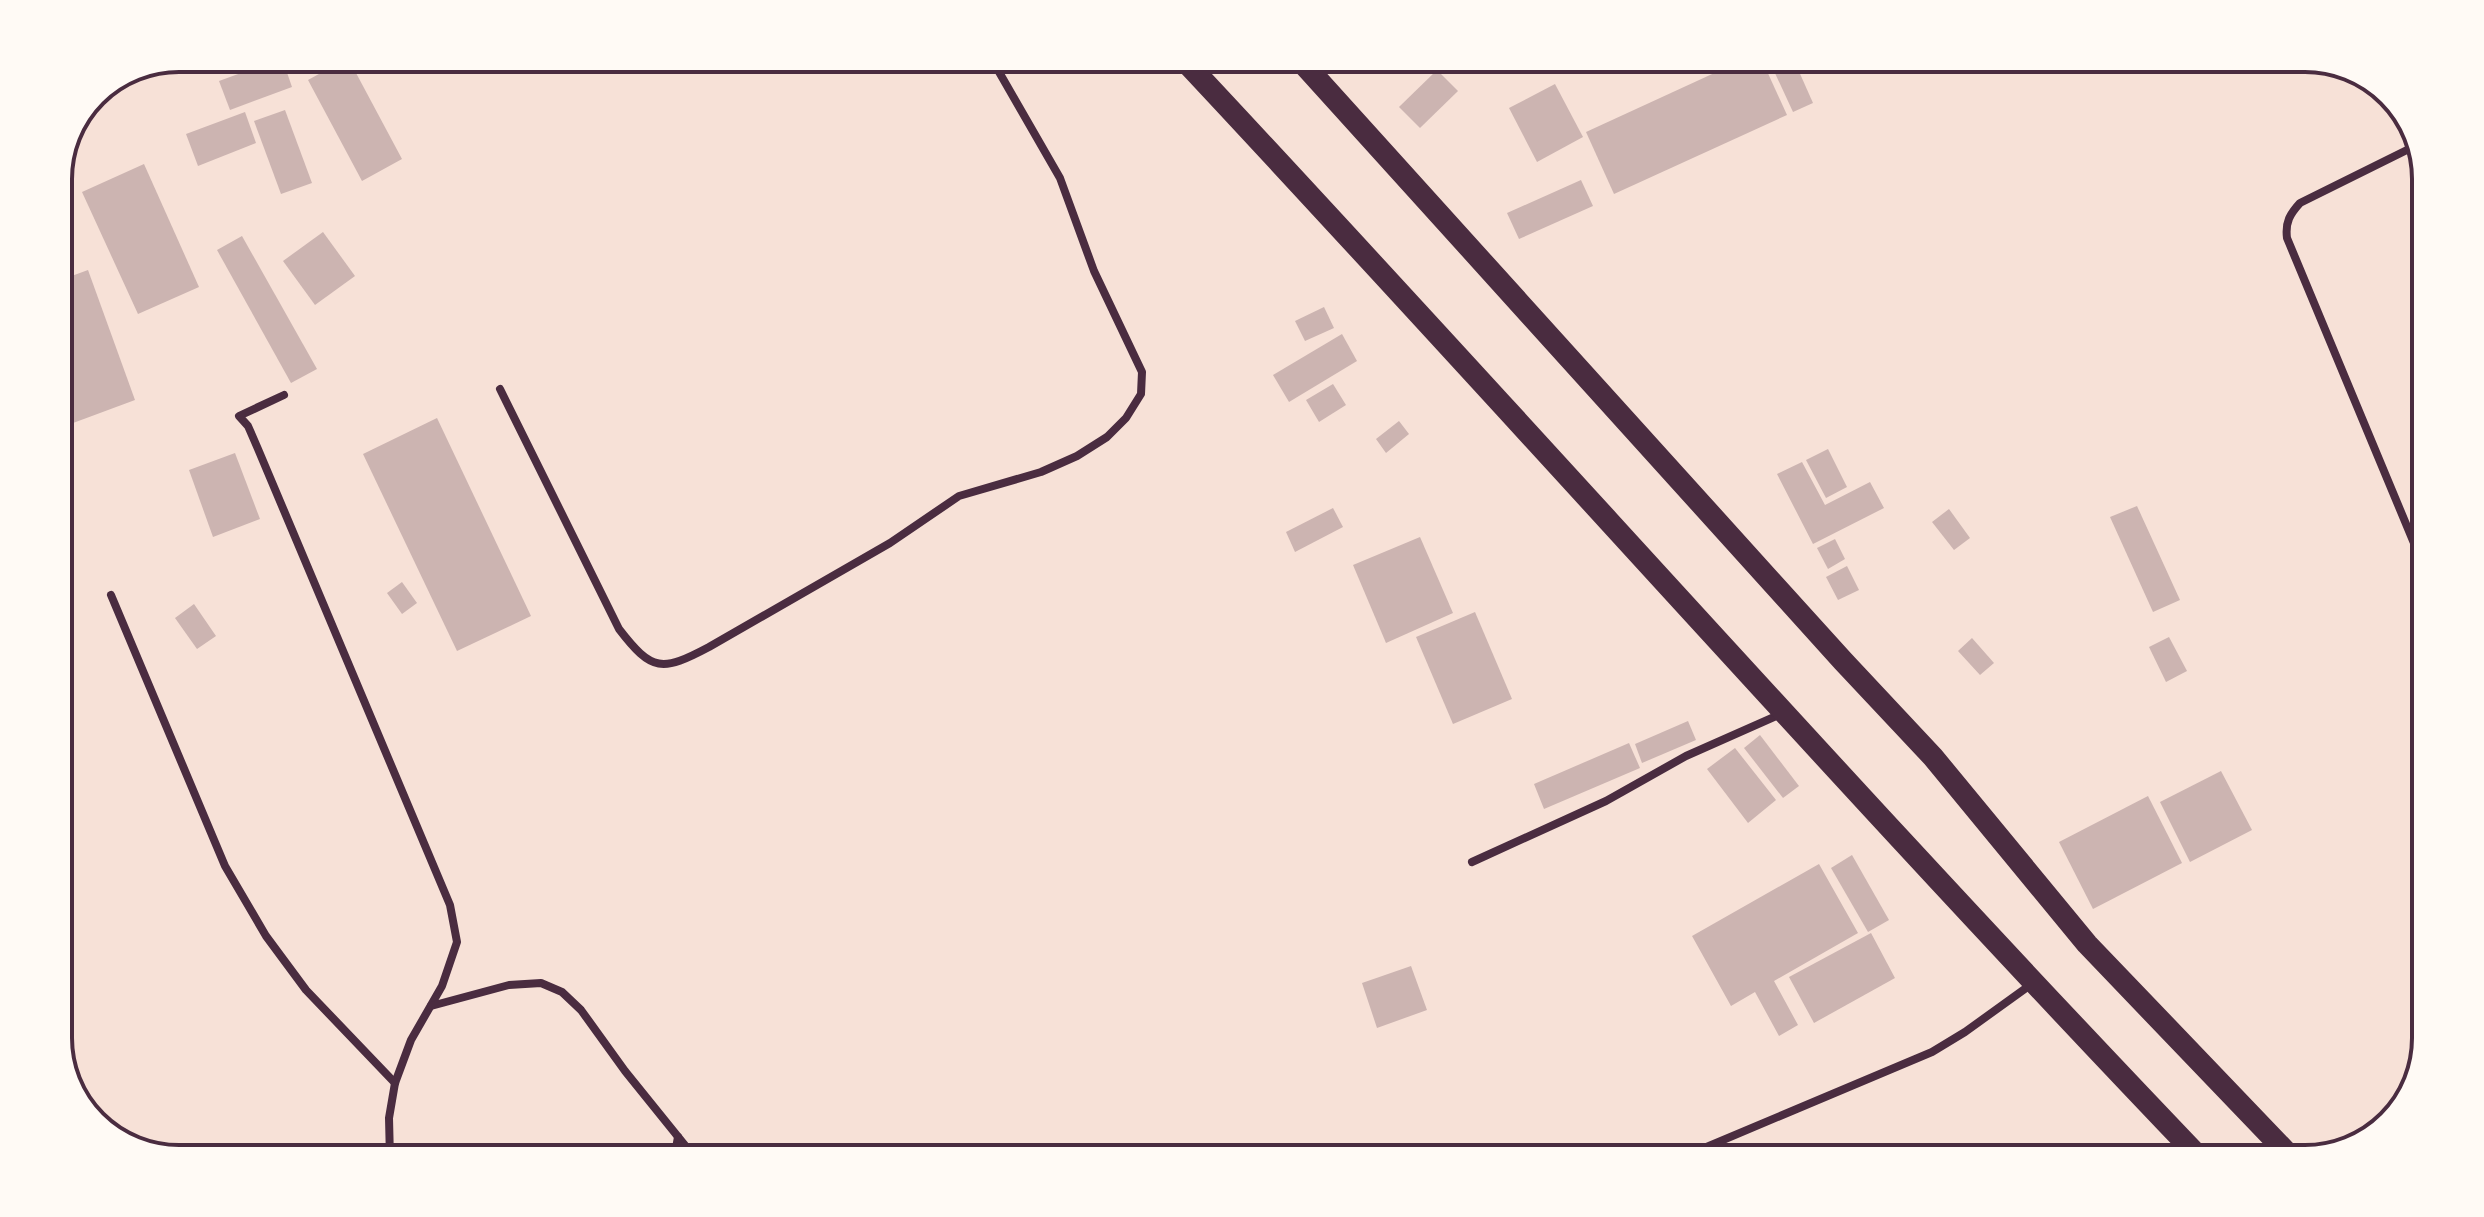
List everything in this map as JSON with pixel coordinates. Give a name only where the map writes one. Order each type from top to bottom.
[{"type":"highway","points":[[1195,72],[1415,307],[2033,983],[2188,1145]]},
{"type":"highway","points":[[1311,72],[1933,757],[2087,944],[2280,1145]]},
{"type":"street","points":[[500,389],[619,629],[635,650],[651,663],[669,664],[684,660],[709,647],[877,551],[959,496],[1041,472],[1077,456],[1107,437],[1126,418],[1141,394],[1142,372],[1094,271],[1060,178],[999,72]]},
{"type":"street","points":[[2407,150],[2300,203],[2285,225],[2287,238],[2343,378],[2412,539]]},
{"type":"street","points":[[284,395],[239,416],[248,426],[258,449],[450,905],[457,942],[442,986],[411,1040],[395,1083],[389,1118],[390,1145]]},
{"type":"street","points":[[111,595],[225,866],[266,936],[306,990],[395,1083]]},
{"type":"street","points":[[1472,862],[1606,801],[1686,756],[1786,712]]},
{"type":"street","points":[[431,1006],[509,985],[541,983],[562,992],[581,1010],[685,1145]]},
{"type":"street","points":[[1711,1145],[1932,1052],[2033,983]]},
{"type":"street","points":[[677,1145],[678,1137]]},
{"type":"building","points":[[244,72],[287,72],[292,87],[230,110],[219,81]]},
{"type":"building","points":[[323,72],[355,72],[402,159],[362,181],[308,80]]},
{"type":"building","points":[[1435,72],[1439,72],[1458,91],[1420,128],[1399,107]]},
{"type":"building","points":[[1717,72],[1767,72],[1787,115],[1614,194],[1586,132]]},
{"type":"building","points":[[1774,72],[1799,72],[1813,103],[1793,112]]},
{"type":"building","points":[[1555,84],[1583,137],[1537,162],[1509,108]]},
{"type":"building","points":[[285,110],[312,183],[281,194],[254,121]]},
{"type":"building","points":[[245,112],[256,143],[198,166],[186,134]]},
{"type":"building","points":[[144,164],[199,287],[138,314],[82,192]]},
{"type":"building","points":[[1581,180],[1593,206],[1519,239],[1507,213]]},
{"type":"building","points":[[323,232],[355,276],[315,305],[283,261]]},
{"type":"building","points":[[242,236],[317,369],[291,383],[217,250]]},
{"type":"building","points":[[88,270],[135,400],[72,423],[72,276]]},
{"type":"building","points":[[1324,307],[1334,328],[1305,341],[1295,321]]},
{"type":"building","points":[[1342,334],[1357,361],[1289,402],[1273,375]]},
{"type":"building","points":[[1333,384],[1346,405],[1319,422],[1306,400]]},
{"type":"building","points":[[437,418],[531,616],[457,651],[363,454]]},
{"type":"building","points":[[1399,421],[1409,434],[1386,453],[1376,439]]},
{"type":"building","points":[[1828,449],[1847,487],[1826,498],[1806,460]]},
{"type":"building","points":[[235,453],[260,519],[213,537],[189,470]]},
{"type":"building","points":[[1802,462],[1825,505],[1870,482],[1884,508],[1813,544],[1777,474]]},
{"type":"building","points":[[2137,506],[2180,600],[2153,612],[2110,517]]},
{"type":"building","points":[[1333,508],[1343,527],[1295,552],[1286,532]]},
{"type":"building","points":[[1949,509],[1970,538],[1954,550],[1932,522]]},
{"type":"building","points":[[1420,537],[1453,613],[1386,643],[1353,565]]},
{"type":"building","points":[[1835,539],[1845,559],[1828,569],[1817,548]]},
{"type":"building","points":[[1847,566],[1859,590],[1838,600],[1826,577]]},
{"type":"building","points":[[402,582],[417,603],[402,614],[387,593]]},
{"type":"building","points":[[194,604],[216,636],[197,649],[175,618]]},
{"type":"building","points":[[1475,612],[1512,699],[1453,724],[1416,637]]},
{"type":"building","points":[[2169,637],[2187,671],[2166,682],[2149,647]]},
{"type":"building","points":[[1972,638],[1994,663],[1980,675],[1958,651]]},
{"type":"building","points":[[1688,721],[1696,740],[1642,763],[1635,744]]},
{"type":"building","points":[[1760,735],[1799,786],[1783,798],[1744,748]]},
{"type":"building","points":[[1629,743],[1640,768],[1544,809],[1534,784]]},
{"type":"building","points":[[1735,748],[1776,800],[1748,823],[1707,769]]},
{"type":"building","points":[[2221,771],[2252,830],[2190,862],[2160,802]]},
{"type":"building","points":[[2148,796],[2182,863],[2093,909],[2059,842]]},
{"type":"building","points":[[1852,855],[1889,920],[1868,932],[1831,868]]},
{"type":"building","points":[[1819,864],[1858,933],[1774,981],[1798,1025],[1779,1036],[1755,992],[1731,1006],[1692,936]]},
{"type":"building","points":[[1871,933],[1895,978],[1814,1023],[1789,977]]},
{"type":"building","points":[[1411,966],[1427,1010],[1377,1028],[1362,983]]}]
